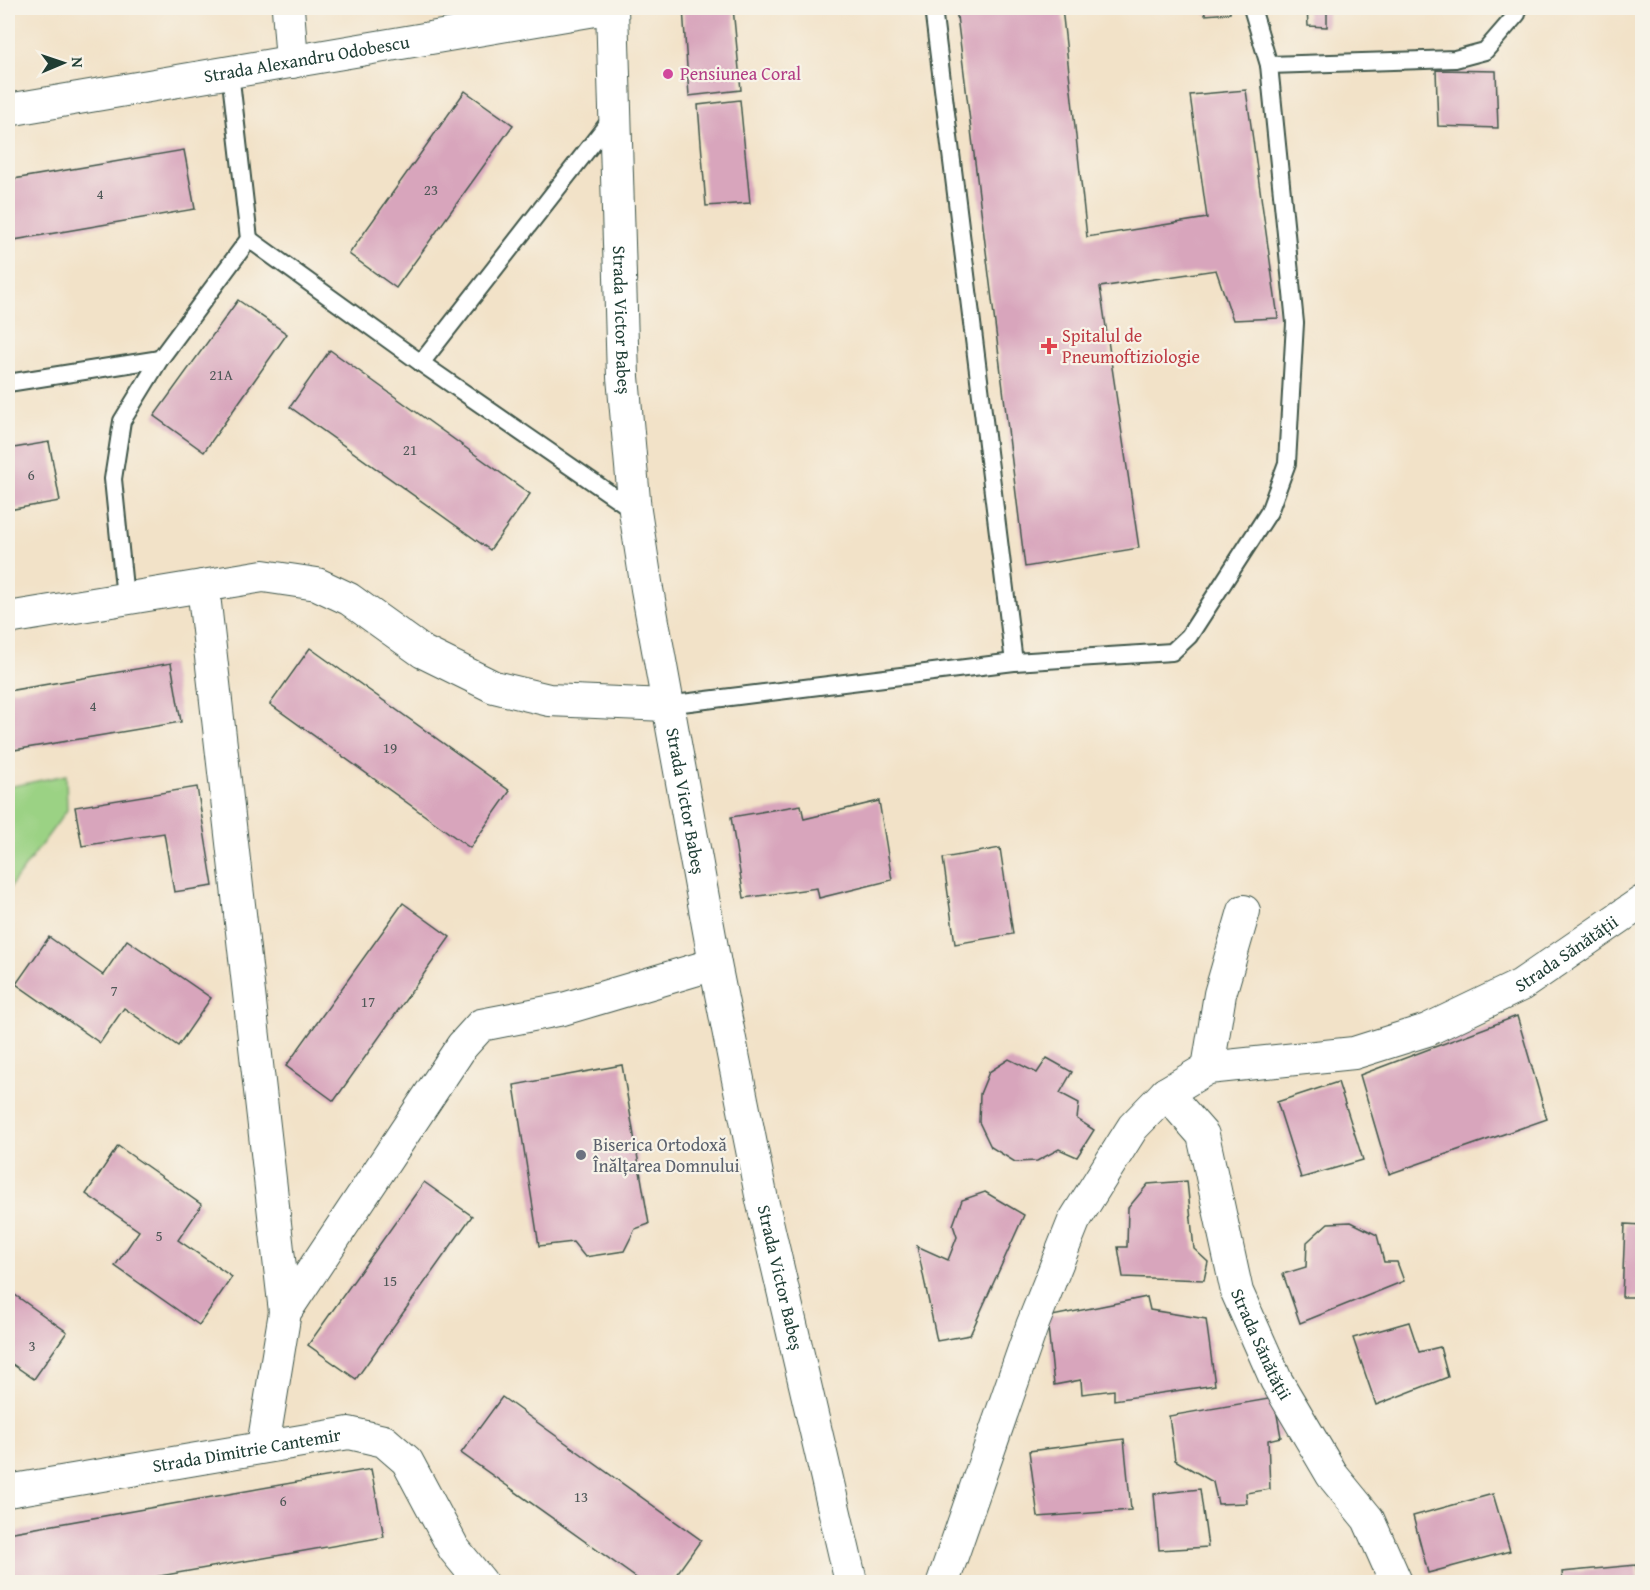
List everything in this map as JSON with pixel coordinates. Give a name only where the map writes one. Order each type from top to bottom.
[{"type":"street","points":[[288,8],[292,62]]},
{"type":"street","name":"Strada Alexandru Odobescu","points":[[8,110],[609,8]]},
{"type":"street","name":"Strada Victor Babeș","points":[[609,8],[615,114],[623,376],[635,511],[666,705],[762,1200],[851,1582]]},
{"type":"street","points":[[8,618],[263,576],[317,585],[349,599],[423,652],[494,687],[549,700],[666,705]]},
{"type":"street","points":[[203,586],[285,1312],[263,1446]]},
{"type":"street","name":"Strada Sănătății","points":[[943,1582],[1032,1326],[1074,1221],[1132,1127],[1166,1093],[1208,1068],[1354,1053],[1426,1030],[1521,985],[1642,902]]},
{"type":"street","points":[[1208,1068],[1220,994],[1244,911]]},
{"type":"street","points":[[285,1312],[462,1046],[481,1025],[563,1009],[715,964]]},
{"type":"street","name":"Strada Sănătății","points":[[1166,1093],[1203,1135],[1237,1292],[1276,1380],[1332,1475],[1368,1519],[1396,1582]]},
{"type":"street","name":"Strada Dimitrie Cantemir","points":[[8,1491],[349,1433],[384,1441],[407,1461],[454,1549],[481,1582]]},
{"type":"lane","points":[[933,8],[1014,662]]},
{"type":"lane","points":[[666,705],[1014,662],[1172,652],[1189,636],[1269,512],[1287,463],[1295,323],[1269,65],[1252,8]]},
{"type":"lane","points":[[1269,65],[1455,59],[1485,51],[1517,14],[1516,8]]},
{"type":"lane","points":[[125,598],[113,479],[122,421],[160,359],[249,239],[230,72]]},
{"type":"lane","points":[[421,363],[615,114]]},
{"type":"lane","points":[[249,239],[421,363],[635,511]]},
{"type":"lane","points":[[8,383],[160,359]]},
{"type":"green space","points":[[66,775],[67,810],[8,890],[8,787]]},
{"type":"building","points":[[683,8],[733,8],[741,90],[689,96]]},
{"type":"building","points":[[956,8],[1062,8],[1087,237],[1207,218],[1190,95],[1246,90],[1278,318],[1233,320],[1216,270],[1100,287],[1139,548],[1025,567]]},
{"type":"building","points":[[1204,8],[1230,8],[1230,13],[1205,15]]},
{"type":"building","points":[[1307,8],[1327,8],[1327,27],[1308,26]]},
{"type":"building","points":[[1436,70],[1496,71],[1498,128],[1438,126]]},
{"type":"building","points":[[465,91],[513,125],[396,288],[349,254]]},
{"type":"building","points":[[740,100],[750,203],[706,206],[698,105]]},
{"type":"building","points":[[184,150],[195,209],[8,241],[8,180]]},
{"type":"building","points":[[238,300],[287,334],[204,452],[154,416]]},
{"type":"building","points":[[330,350],[530,494],[490,550],[290,407]]},
{"type":"building","points":[[49,442],[60,501],[8,510],[8,449]]},
{"type":"building","points":[[310,648],[510,791],[470,848],[270,704]]},
{"type":"building","points":[[171,663],[181,722],[8,751],[8,691]]},
{"type":"building","points":[[197,787],[213,886],[174,892],[164,833],[82,846],[75,807]]},
{"type":"building","points":[[879,801],[892,880],[819,898],[817,888],[744,898],[731,817],[801,805],[804,819]]},
{"type":"building","points":[[1000,848],[1013,934],[955,944],[943,858]]},
{"type":"building","points":[[403,903],[450,937],[334,1101],[286,1066]]},
{"type":"building","points":[[49,937],[103,975],[127,940],[211,998],[178,1046],[124,1008],[100,1043],[16,984]]},
{"type":"building","points":[[1517,1016],[1547,1119],[1389,1174],[1360,1075]]},
{"type":"building","points":[[1047,1058],[1072,1072],[1060,1093],[1079,1103],[1077,1119],[1094,1130],[1077,1157],[1059,1149],[1037,1161],[1015,1162],[991,1147],[979,1122],[980,1094],[989,1072],[1009,1059],[1037,1073]]},
{"type":"building","name":"Biserica Ortodoxă Înălțarea Domnului","points":[[622,1065],[649,1224],[635,1229],[624,1251],[585,1257],[573,1242],[539,1246],[514,1085]]},
{"type":"building","points":[[1338,1082],[1363,1160],[1301,1178],[1277,1102]]},
{"type":"building","points":[[118,1146],[202,1205],[178,1240],[232,1277],[199,1325],[115,1266],[139,1231],[86,1194]]},
{"type":"building","points":[[1187,1181],[1194,1249],[1208,1262],[1204,1280],[1123,1277],[1118,1247],[1127,1247],[1128,1208],[1148,1184]]},
{"type":"building","points":[[424,1182],[472,1216],[356,1379],[308,1345]]},
{"type":"building","points":[[985,1192],[1024,1215],[970,1335],[937,1341],[917,1246],[948,1260],[957,1237],[953,1225],[962,1200]]},
{"type":"building","points":[[1351,1222],[1377,1235],[1384,1262],[1397,1262],[1404,1281],[1300,1323],[1283,1274],[1306,1267],[1307,1242],[1328,1223]]},
{"type":"building","points":[[1625,1224],[1642,1225],[1642,1297],[1622,1297]]},
{"type":"building","points":[[8,1290],[67,1332],[34,1379],[8,1361]]},
{"type":"building","points":[[1147,1297],[1150,1310],[1206,1319],[1215,1385],[1114,1400],[1114,1390],[1082,1394],[1081,1380],[1054,1385],[1047,1317]]},
{"type":"building","points":[[1409,1322],[1419,1352],[1440,1347],[1448,1377],[1376,1405],[1353,1338]]},
{"type":"building","points":[[502,1397],[701,1540],[671,1582],[642,1582],[461,1453]]},
{"type":"building","points":[[1274,1398],[1281,1437],[1268,1440],[1270,1489],[1246,1493],[1247,1503],[1218,1504],[1213,1482],[1175,1460],[1169,1416]]},
{"type":"building","points":[[1124,1439],[1131,1510],[1038,1517],[1029,1451]]},
{"type":"building","points":[[371,1469],[384,1537],[126,1582],[8,1582],[8,1533]]},
{"type":"building","points":[[1200,1489],[1208,1547],[1159,1550],[1154,1494]]},
{"type":"building","points":[[1493,1494],[1510,1551],[1428,1573],[1413,1516]]},
{"type":"building","points":[[1636,1565],[1638,1582],[1563,1582],[1562,1572]]},
{"type":"place","name":"Pensiunea Coral","points":[[668,74]]},
{"type":"place","name":"Spitalul de Pneumoftiziologie","points":[[1049,346]]},
{"type":"place","name":"Biserica Ortodoxă Înălțarea Domnului","points":[[581,1155]]}]
